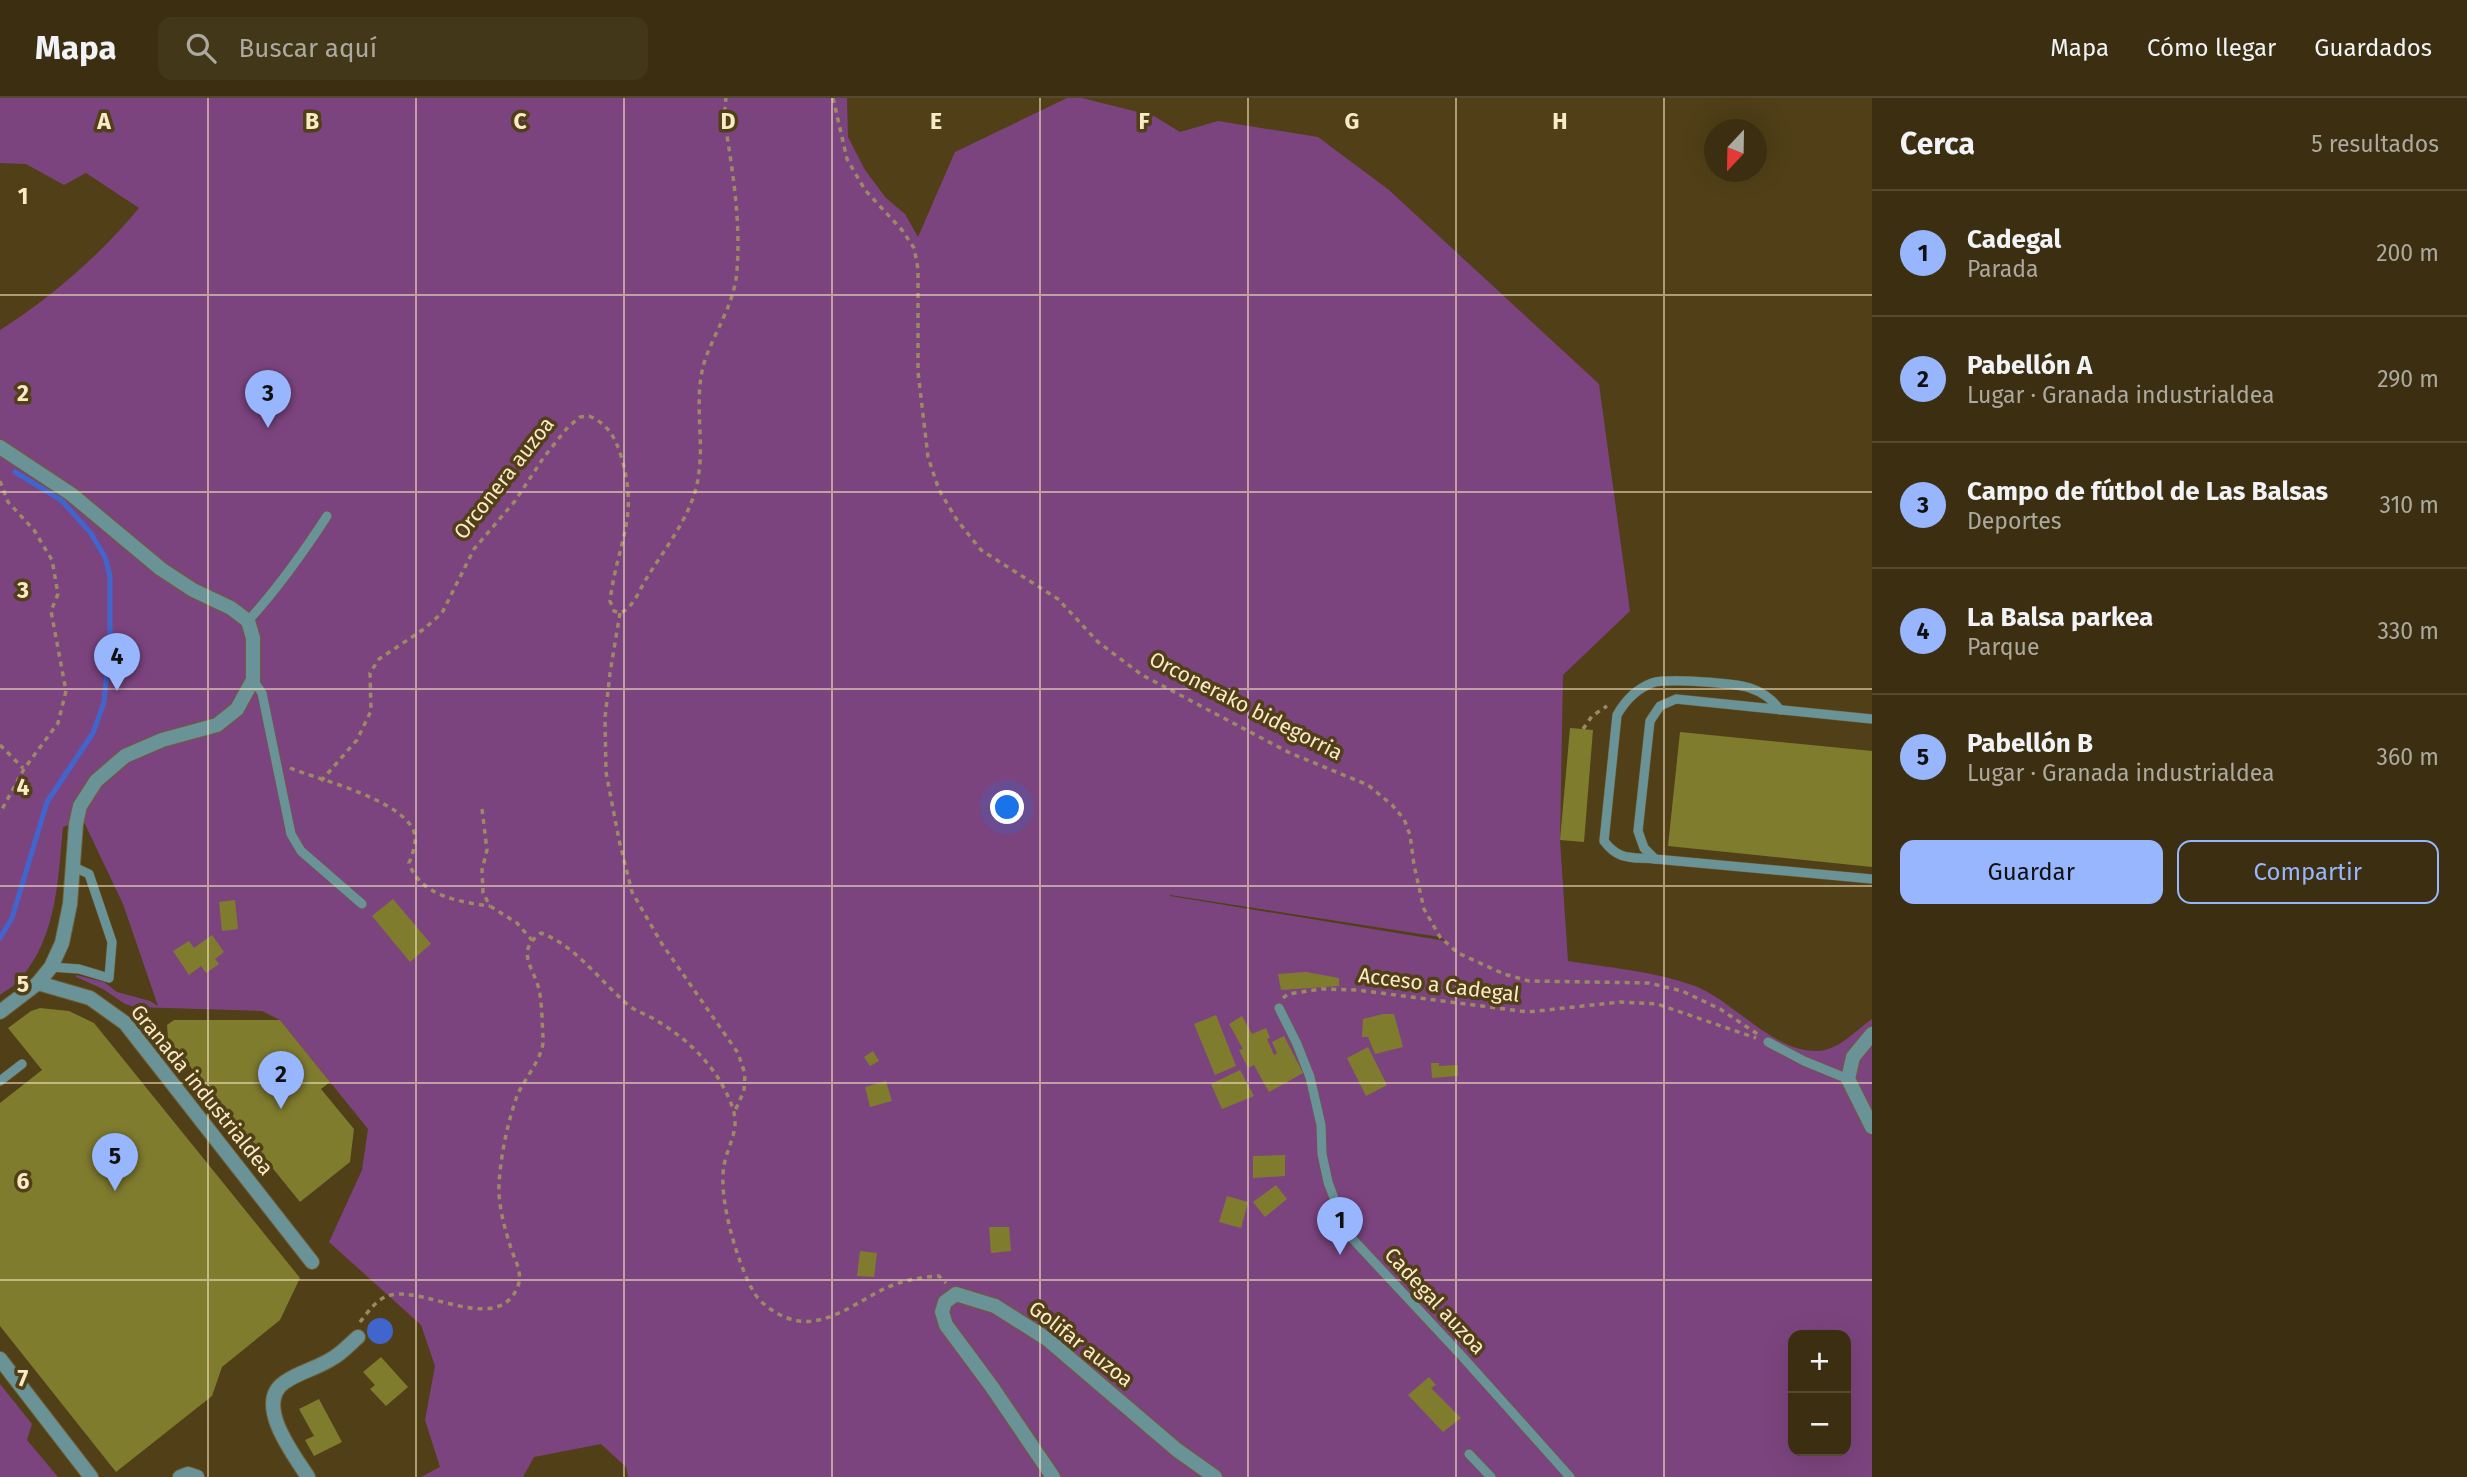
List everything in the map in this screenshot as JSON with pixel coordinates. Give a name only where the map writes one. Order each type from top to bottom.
[{"type":"street","points":[[0,447],[71,494],[161,569],[193,590],[231,608],[248,621],[253,638],[253,680],[237,709],[217,725],[162,740],[125,756],[96,781],[80,806],[76,824],[71,904],[62,943],[51,967],[38,983],[0,1012]]},
{"type":"street","name":"Granada industrialdea","points":[[38,983],[90,998],[125,1023],[312,1262]]},
{"type":"street","points":[[1872,1034],[1853,1057],[1849,1079],[1872,1127]]},
{"type":"street","points":[[956,1294],[945,1302],[943,1312],[946,1325],[1053,1477]]},
{"type":"street","name":"Golifar auzoa","points":[[956,1294],[995,1306],[1047,1339],[1177,1450],[1215,1477]]},
{"type":"street","points":[[307,1477],[277,1425],[272,1408],[273,1397],[282,1383],[335,1357],[358,1338]]},
{"type":"street","points":[[0,1359],[92,1477]]},
{"type":"street","points":[[180,1477],[188,1474],[197,1477]]},
{"type":"lane","points":[[248,621],[272,595],[327,516]]},
{"type":"lane","points":[[253,680],[262,693],[291,834],[301,851],[362,904]]},
{"type":"lane","points":[[1780,710],[1775,702],[1749,688],[1669,680],[1653,682],[1626,701],[1617,715],[1604,841],[1611,851],[1621,857],[1872,879]]},
{"type":"lane","points":[[1655,859],[1644,848],[1638,831],[1650,721],[1661,706],[1676,699],[1872,719]]},
{"type":"lane","points":[[51,967],[79,969],[108,978],[112,942],[89,874],[74,867]]},
{"type":"lane","name":"Cadegal auzoa","points":[[1279,1009],[1310,1077],[1321,1125],[1322,1154],[1328,1182],[1347,1233],[1570,1477]]},
{"type":"lane","points":[[1768,1042],[1804,1061],[1849,1079]]},
{"type":"lane","points":[[0,1081],[22,1064]]},
{"type":"lane","points":[[1469,1454],[1491,1477]]},
{"type":"path","points":[[726,98],[724,117],[738,233],[737,274],[725,316],[705,362],[699,401],[700,471],[694,498],[631,605],[620,613],[605,718],[606,772],[632,892],[662,944],[738,1053],[745,1083],[734,1113]]},
{"type":"path","name":"Orconerako bidegorria","points":[[833,98],[846,159],[864,190],[902,230],[914,248],[918,268],[918,372],[928,457],[939,490],[957,520],[981,550],[1058,599],[1098,642],[1142,675],[1290,752],[1368,785],[1392,804],[1404,819],[1410,835],[1424,909],[1440,937],[1458,953],[1504,974],[1529,981],[1649,983],[1682,991],[1720,1009],[1768,1042]]},
{"type":"path","name":"Orconera auzoa","points":[[321,780],[357,740],[371,711],[370,673],[379,659],[424,629],[442,612],[474,549],[515,501],[544,457],[580,417],[589,416],[599,420],[615,437],[628,480],[628,521],[610,601],[614,611],[620,613]]},
{"type":"path","points":[[0,481],[8,502],[34,530],[52,560],[58,594],[51,611],[66,691],[58,723],[24,769],[0,813]]},
{"type":"path","points":[[1583,729],[1601,709],[1626,701]]},
{"type":"path","points":[[0,745],[24,769]]},
{"type":"path","points":[[275,762],[362,792],[382,802],[408,822],[414,833],[414,850],[409,863],[413,875],[422,885],[463,902],[490,906],[517,923],[532,940]]},
{"type":"path","points":[[482,809],[486,850],[482,870],[484,892],[490,906]]},
{"type":"path","points":[[358,1338],[358,1326],[374,1304],[391,1295],[415,1294],[459,1306],[487,1309],[503,1305],[514,1294],[519,1281],[519,1269],[502,1214],[499,1185],[508,1124],[516,1097],[544,1041],[539,990],[528,964],[528,948],[532,940],[541,933],[577,955],[630,1007],[658,1021],[696,1049],[723,1084],[734,1113],[734,1138],[724,1166],[723,1195],[730,1229],[752,1292],[774,1312],[799,1321],[822,1319],[913,1278],[939,1276],[956,1294]]},
{"type":"path","name":"Acceso a Cadegal","points":[[1279,1009],[1277,1002],[1288,994],[1322,989],[1357,990],[1528,1012],[1619,1002],[1657,1004],[1768,1042]]},
{"type":"shaded area","points":[[0,98],[847,98],[848,137],[865,170],[886,198],[905,214],[918,237],[955,152],[1067,98],[1082,98],[1154,116],[1180,132],[1218,121],[1318,137],[1389,190],[1599,384],[1630,611],[1563,675],[1560,840],[1568,961],[1648,973],[1695,986],[1710,993],[1785,1044],[1801,1049],[1817,1051],[1832,1048],[1872,1019],[1872,1477],[628,1477],[626,1467],[601,1444],[534,1457],[523,1477],[421,1477],[440,1467],[425,1420],[435,1366],[421,1325],[329,1242],[362,1170],[368,1129],[280,1020],[262,1011],[135,1007],[76,977],[104,982],[117,992],[150,1001],[158,1006],[123,904],[83,820],[63,827],[54,906],[42,944],[19,981],[0,995],[0,330],[38,304],[74,274],[139,208],[86,173],[64,185],[26,164],[0,163]],"holes":[[[1170,895],[1440,937],[1446,941]]]},
{"type":"shaded area","points":[[0,1384],[32,1424],[27,1440],[58,1477],[0,1477]]},
{"type":"water","points":[[380,1318],[389,1322],[393,1331],[389,1340],[380,1344],[371,1340],[367,1331],[371,1322]]},
{"type":"building","points":[[1570,728],[1593,730],[1584,842],[1560,840]]},
{"type":"building","points":[[1680,732],[1872,751],[1872,867],[1668,846]]},
{"type":"building","points":[[393,899],[431,944],[410,962],[372,916]]},
{"type":"building","points":[[235,900],[238,929],[222,931],[219,902]]},
{"type":"building","points":[[212,935],[224,952],[215,959],[219,964],[206,973],[201,966],[189,975],[173,951],[189,941],[194,948]]},
{"type":"building","points":[[1306,972],[1339,978],[1339,986],[1281,990],[1278,974]]},
{"type":"building","points":[[40,1008],[69,1011],[94,1023],[300,1278],[280,1320],[222,1367],[212,1396],[116,1472],[0,1326],[0,1103],[42,1070],[8,1028],[31,1011]]},
{"type":"building","points":[[1394,1014],[1403,1047],[1375,1054],[1368,1037],[1362,1037],[1363,1019]]},
{"type":"building","points":[[1216,1015],[1236,1066],[1215,1075],[1194,1024]]},
{"type":"building","points":[[1242,1016],[1252,1034],[1266,1028],[1270,1038],[1267,1039],[1274,1055],[1277,1053],[1272,1042],[1284,1036],[1303,1073],[1269,1092],[1254,1065],[1248,1068],[1239,1050],[1243,1049],[1229,1024]]},
{"type":"building","points":[[174,1020],[280,1020],[330,1082],[321,1089],[354,1129],[350,1162],[300,1202],[168,1039],[167,1025]]},
{"type":"building","points":[[1368,1047],[1387,1085],[1366,1096],[1347,1058]]},
{"type":"building","points":[[873,1051],[879,1061],[870,1066],[864,1057]]},
{"type":"building","points":[[1431,1063],[1439,1063],[1439,1066],[1458,1065],[1458,1076],[1432,1078]]},
{"type":"building","points":[[1240,1070],[1254,1096],[1222,1109],[1211,1084]]},
{"type":"building","points":[[886,1081],[892,1101],[870,1107],[865,1087]]},
{"type":"building","points":[[1285,1155],[1285,1176],[1253,1178],[1253,1156]]},
{"type":"building","points":[[1276,1185],[1287,1199],[1265,1217],[1253,1202]]},
{"type":"building","points":[[1227,1196],[1248,1202],[1241,1228],[1219,1222]]},
{"type":"building","points":[[989,1227],[1009,1227],[1011,1251],[991,1253]]},
{"type":"building","points":[[860,1251],[877,1253],[874,1277],[857,1276]]},
{"type":"building","points":[[381,1357],[408,1387],[386,1406],[370,1389],[375,1385],[363,1372]]},
{"type":"building","points":[[1429,1377],[1436,1385],[1431,1388],[1461,1418],[1443,1432],[1408,1395]]},
{"type":"building","points":[[319,1399],[342,1442],[314,1456],[305,1440],[314,1436],[299,1409]]},
{"type":"waterway","points":[[0,938],[12,918],[47,802],[93,733],[104,702],[110,638],[110,576],[105,557],[90,532],[61,500],[15,472]]},
{"type":"place","name":"Campo de fútbol de Las Balsas","points":[[268,428]]},
{"type":"place","name":"La Balsa parkea","points":[[117,691]]},
{"type":"place","name":"Pabellón A","points":[[281,1109]]},
{"type":"place","name":"Pabellón B","points":[[115,1191]]},
{"type":"place","name":"Cadegal","points":[[1340,1255]]}]
